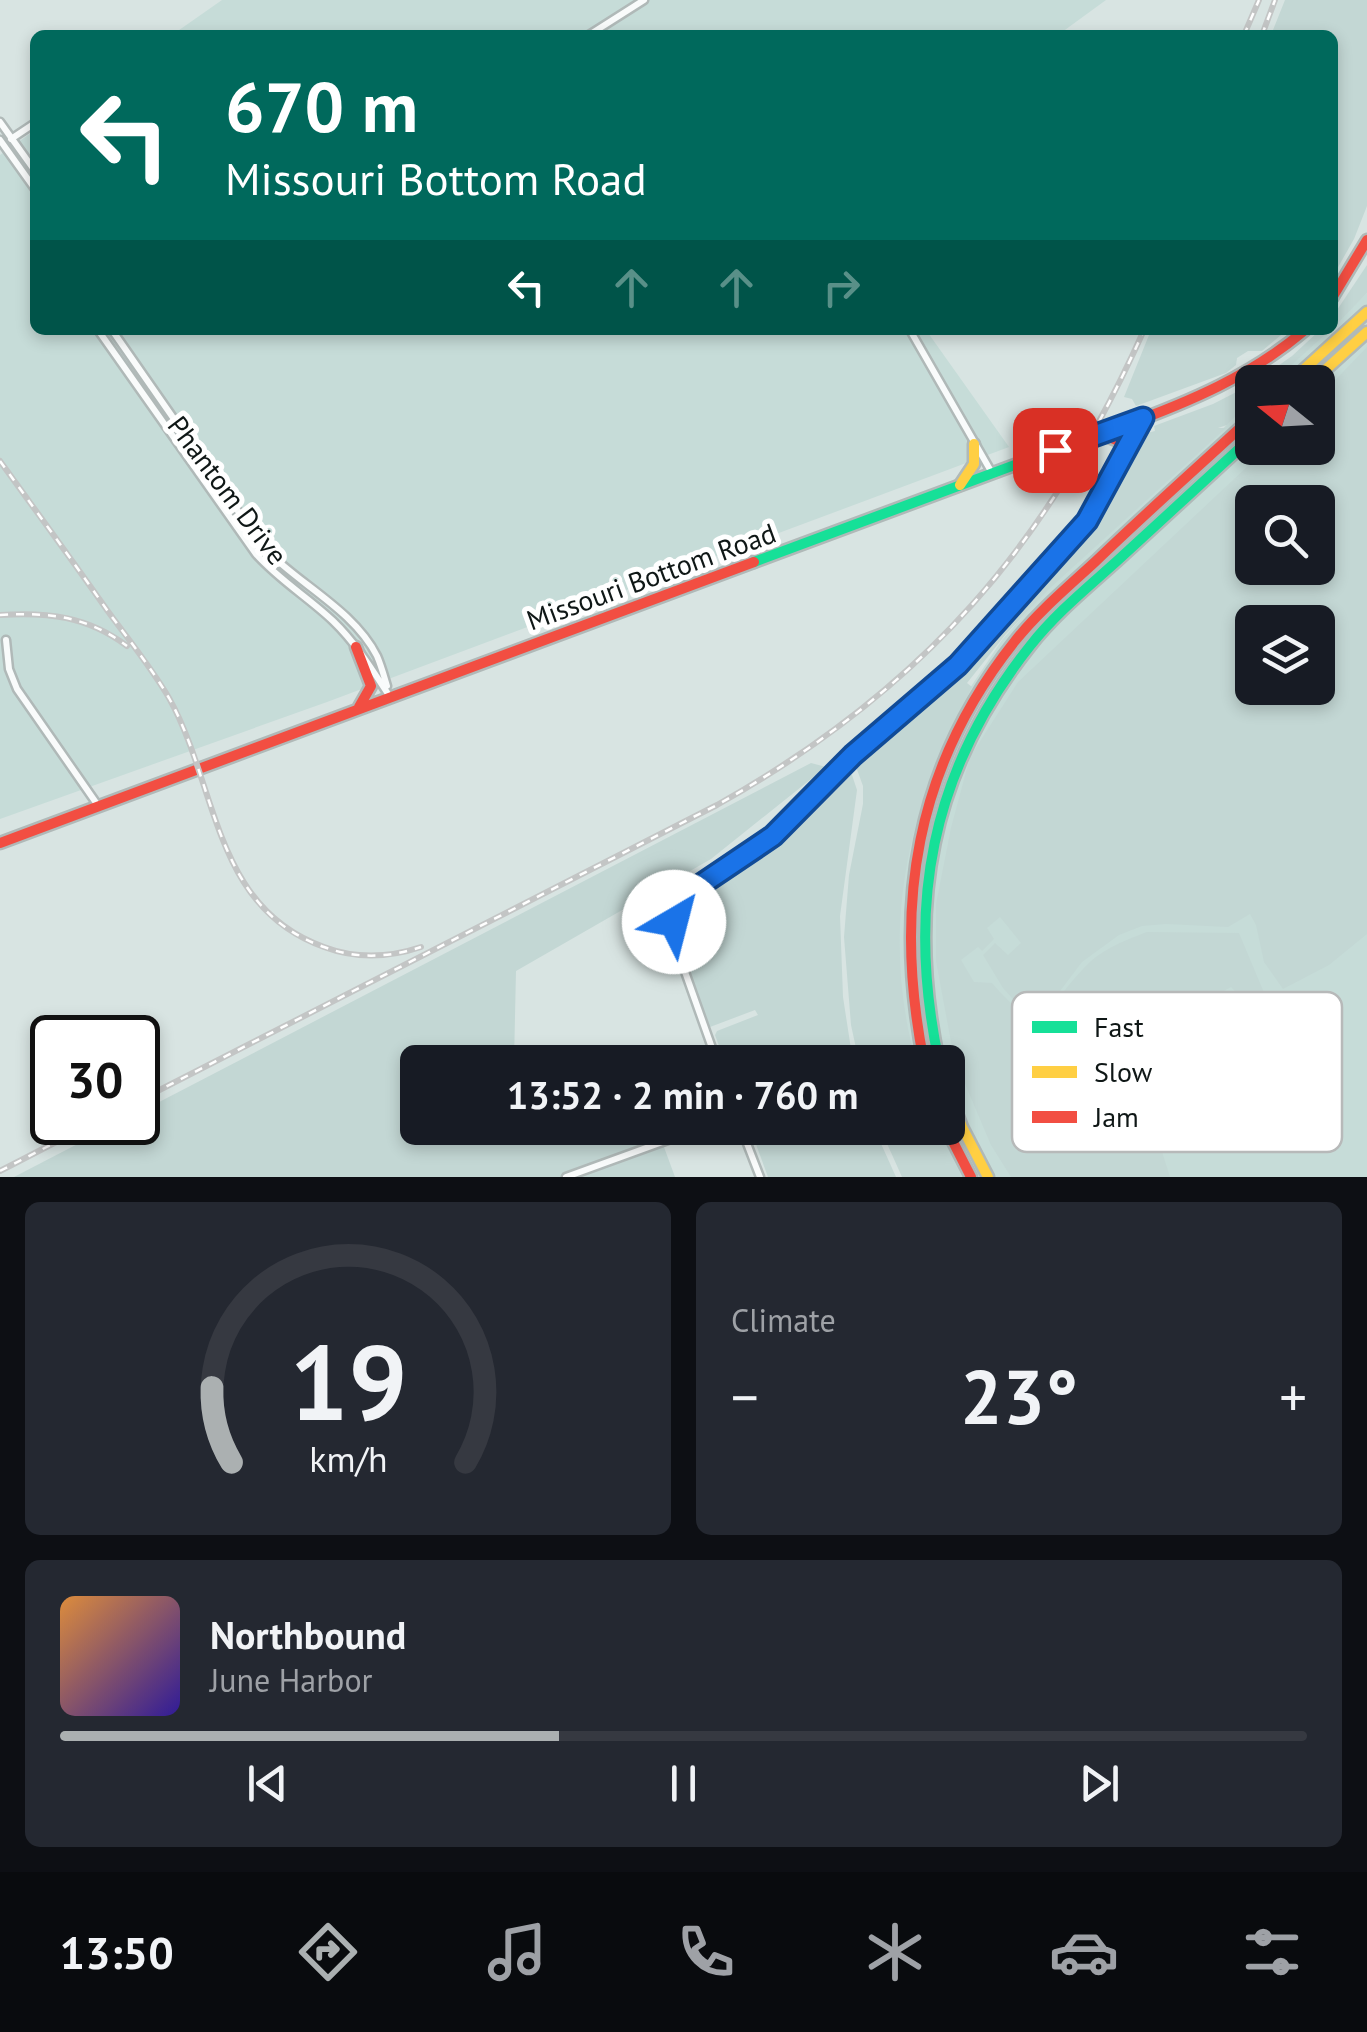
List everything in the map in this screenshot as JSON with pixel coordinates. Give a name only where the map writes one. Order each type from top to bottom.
[{"type":"main road","points":[[1338,288],[1367,240]]},
{"type":"main road","points":[[1309,365],[1367,312]]},
{"type":"main road","points":[[1331,365],[1367,332]]},
{"type":"main road","name":"Missouri Bottom Road","points":[[0,843],[1123,426],[1244,376],[1300,335]]},
{"type":"main road","points":[[921,1045],[909,974],[910,896],[923,821],[960,726],[1000,660],[1033,621],[1235,433]]},
{"type":"main road","points":[[1102,434],[1123,443],[1120,464]]},
{"type":"main road","points":[[958,487],[974,464],[974,444]]},
{"type":"main road","points":[[936,1045],[924,978],[922,926],[927,875],[944,800],[975,729],[1001,685],[1049,625],[1235,453]]},
{"type":"main road","points":[[356,646],[371,686],[356,709]]},
{"type":"main road","points":[[965,1133],[988,1177]]},
{"type":"main road","points":[[955,1145],[971,1177]]},
{"type":"street","points":[[597,30],[644,0]]},
{"type":"street","points":[[0,122],[30,164]]},
{"type":"street","points":[[30,126],[1,143],[30,181]]},
{"type":"street","name":"Phantom Drive","points":[[102,335],[256,554],[332,620],[356,646],[390,696]]},
{"type":"street","name":"Phantom Drive","points":[[115,335],[263,547],[361,634],[376,656],[390,696]]},
{"type":"street","points":[[913,335],[992,474]]},
{"type":"street","points":[[712,1045],[673,938],[678,907],[699,885],[773,836],[853,755],[958,665],[1075,536],[1100,502],[1143,418]]},
{"type":"street","points":[[6,640],[16,689],[98,807]]},
{"type":"street","points":[[566,1177],[655,1145]]},
{"type":"street","points":[[748,1145],[760,1177]]},
{"type":"shaded area","points":[[222,0],[1106,0],[1065,30],[179,30]]},
{"type":"shaded area","points":[[1285,0],[1367,0],[1367,206],[1338,267],[1338,30],[1273,30]]},
{"type":"shaded area","points":[[30,134],[30,335],[930,335],[1009,447],[327,702],[0,819],[0,155]]},
{"type":"shaded area","points":[[1367,265],[1367,293],[1338,323],[1338,308]]},
{"type":"shaded area","points":[[1367,293],[1367,1177],[958,1177],[943,1145],[965,1145],[965,1045],[910,1045],[895,970],[904,838],[944,727],[1002,640],[1052,584],[1235,417],[1235,465],[1335,465],[1335,365],[1291,365],[1323,335],[1338,335],[1338,321]]},
{"type":"shaded area","points":[[1149,335],[1281,335],[1262,351],[1248,351],[1237,358],[1236,365],[1226,373],[1136,406],[1132,399],[1124,397]]},
{"type":"shaded area","points":[[1315,335],[1325,335],[1292,365],[1279,365]]},
{"type":"shaded area","points":[[1367,347],[1367,934],[1329,965],[1283,989],[1264,962],[1250,914],[1228,927],[1166,924],[1142,926],[1119,935],[1082,962],[1059,992],[1012,992],[1012,998],[1003,988],[983,955],[995,943],[1008,955],[1021,943],[1000,917],[987,928],[994,939],[982,951],[978,947],[961,960],[974,982],[992,983],[1012,1003],[1012,1152],[1162,1152],[1170,1177],[1011,1177],[991,1145],[965,1084],[965,1045],[952,1045],[936,961],[936,904],[970,757],[1018,682],[1249,465],[1335,465],[1335,380]]},
{"type":"shaded area","points":[[1235,393],[1235,417],[1218,428],[1226,428],[1049,589],[967,683],[972,687],[931,777],[906,869],[900,964],[912,1045],[855,1045],[844,937],[849,875],[863,804],[863,786],[855,764],[858,757],[890,729],[897,730],[922,711],[921,705],[990,640],[1094,524],[1147,433],[1155,431],[1154,426]]},
{"type":"shaded area","points":[[811,763],[826,767],[711,859],[516,971],[514,1045],[400,1045],[400,1145],[663,1145],[675,1177],[14,1177],[76,1145],[160,1145],[160,1102]]},
{"type":"shaded area","points":[[844,771],[852,775],[857,790],[840,916],[843,997],[850,1045],[719,1045],[717,1031],[758,1015],[755,1010],[710,1027],[678,942],[677,928],[684,906],[769,846]]},
{"type":"shaded area","points":[[1147,932],[1239,933],[1264,992],[1236,992],[1231,987],[1222,992],[1063,992],[1099,955]]},
{"type":"shaded area","points":[[756,1145],[882,1145],[896,1177],[768,1177]]},
{"type":"shaded area","points":[[888,1145],[946,1145],[962,1177],[902,1177]]},
{"type":"railway","points":[[1246,30],[1259,0]]},
{"type":"railway","points":[[1264,30],[1275,0]]},
{"type":"railway","points":[[160,1090],[717,805],[791,760],[858,712],[918,660],[972,605],[1021,544],[1066,479],[1142,335]]},
{"type":"railway","points":[[0,461],[169,698],[223,841],[260,904],[287,929],[336,951],[372,956],[421,947]]},
{"type":"railway","points":[[0,615],[66,618],[97,628],[127,646]]},
{"type":"railway","points":[[0,1171],[50,1145]]},
{"type":"traffic: fast","points":[[754,562],[1055,450]]},
{"type":"traffic: fast","points":[[936,1045],[925,949],[927,895],[935,843],[949,792],[969,742],[996,694],[1050,623],[1235,453]]},
{"type":"traffic: slow","points":[[1309,365],[1367,312]]},
{"type":"traffic: slow","points":[[1331,365],[1367,332]]},
{"type":"traffic: slow","points":[[960,485],[974,464],[974,444]]},
{"type":"traffic: slow","points":[[965,1133],[988,1177]]},
{"type":"traffic: jam","points":[[1338,288],[1367,240]]},
{"type":"traffic: jam","points":[[1123,426],[1218,386],[1298,335]]},
{"type":"traffic: jam","points":[[1055,450],[1123,426]]},
{"type":"traffic: jam","points":[[921,1045],[911,948],[913,894],[920,840],[934,788],[954,738],[981,689],[1034,619],[1235,433]]},
{"type":"traffic: jam","points":[[1102,434],[1123,443],[1120,464]]},
{"type":"traffic: jam","points":[[0,843],[754,562]]},
{"type":"traffic: jam","points":[[356,647],[371,686],[359,707]]},
{"type":"traffic: jam","points":[[955,1145],[971,1177]]},
{"type":"route","points":[[674,922],[687,894],[773,836],[853,755],[958,665],[1087,521],[1143,418],[1055,450]]}]
